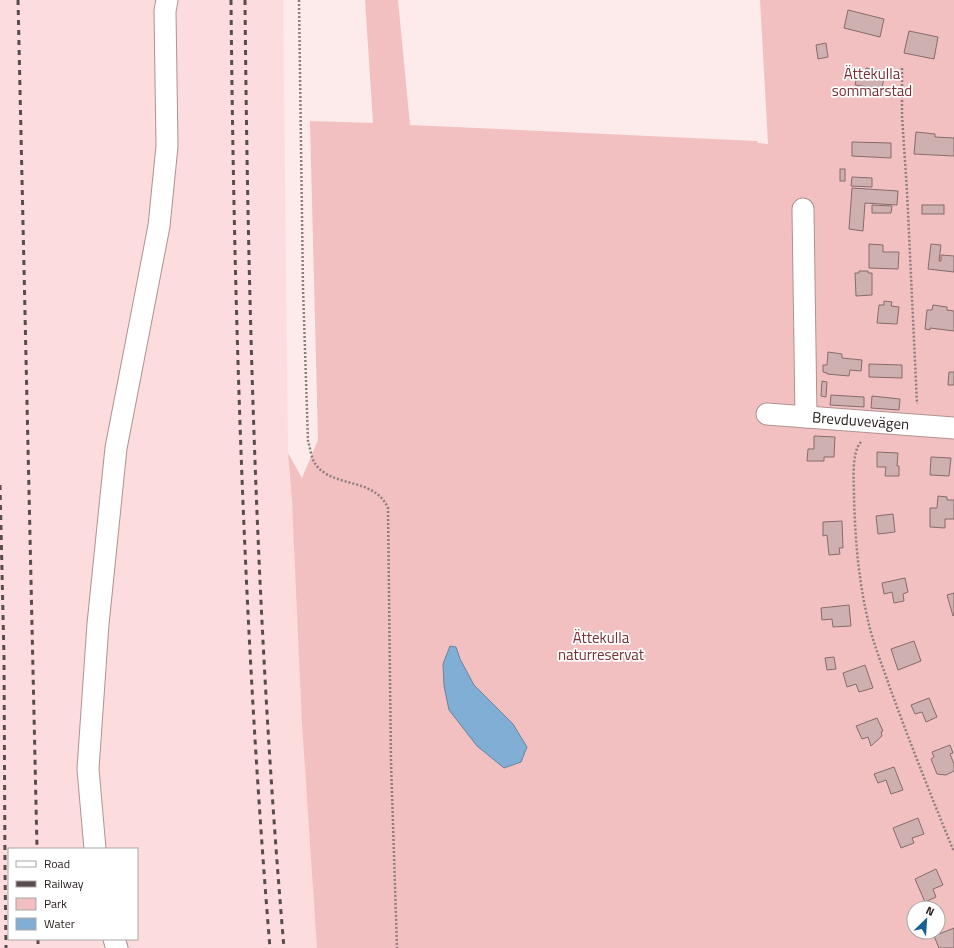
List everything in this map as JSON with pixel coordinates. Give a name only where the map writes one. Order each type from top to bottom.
[{"type":"street","points":[[95,848],[88,769],[98,624],[116,448],[159,226],[167,146],[165,11],[167,0]]},
{"type":"street","points":[[803,209],[806,417]]},
{"type":"street","name":"Brevduvevägen","points":[[767,414],[954,428]]},
{"type":"path","points":[[299,0],[303,288],[308,441],[313,460],[319,468],[327,474],[369,489],[379,495],[385,501],[388,508],[391,762],[397,948]]},
{"type":"path","points":[[902,68],[902,116],[917,425]]},
{"type":"path","points":[[862,441],[855,455],[854,515],[859,569],[867,617],[872,636],[900,716],[954,852]]},
{"type":"shaded area","points":[[0,0],[283,0],[288,453],[326,948],[0,948]]},
{"type":"green space","name":"Ättekulla naturreservat","points":[[365,0],[398,0],[410,125],[757,141],[758,143],[768,144],[760,0],[954,0],[954,948],[317,948],[302,723],[292,502],[288,453],[302,478],[318,440],[310,121],[373,123]]},
{"type":"water","points":[[450,646],[456,647],[460,659],[474,685],[513,724],[527,747],[521,762],[504,768],[477,746],[449,710],[444,686],[443,664]]},
{"type":"building","points":[[848,10],[884,19],[880,37],[844,28]]},
{"type":"building","points":[[909,31],[938,37],[934,59],[904,53]]},
{"type":"building","points":[[826,43],[828,57],[818,59],[816,45]]},
{"type":"building","points":[[866,68],[885,71],[882,89],[855,85],[857,76],[864,78]]},
{"type":"building","points":[[916,132],[935,134],[935,137],[954,138],[954,156],[914,154]]},
{"type":"building","points":[[852,142],[891,143],[891,158],[852,156]]},
{"type":"building","points":[[840,169],[845,169],[845,181],[840,181]]},
{"type":"building","points":[[852,177],[872,178],[872,187],[851,186]]},
{"type":"building","points":[[852,188],[898,191],[897,205],[865,203],[863,231],[849,229]]},
{"type":"building","points":[[872,205],[892,206],[891,213],[872,213]]},
{"type":"building","points":[[922,205],[944,205],[944,214],[922,214]]},
{"type":"building","points":[[869,244],[883,245],[883,252],[899,252],[898,269],[869,268]]},
{"type":"building","points":[[931,244],[941,245],[939,261],[941,261],[941,255],[954,256],[954,272],[928,269]]},
{"type":"building","points":[[859,271],[868,271],[868,273],[872,273],[872,295],[856,296],[855,273],[859,273]]},
{"type":"building","points":[[884,301],[892,302],[891,306],[899,307],[897,324],[877,323],[879,305],[884,305]]},
{"type":"building","points":[[933,305],[947,307],[947,310],[954,311],[954,331],[930,328],[930,330],[925,329],[927,310],[932,310]]},
{"type":"building","points":[[828,352],[842,354],[842,358],[862,360],[861,371],[850,370],[849,376],[827,374],[823,372],[823,365],[827,365]]},
{"type":"building","points":[[869,364],[902,365],[902,378],[869,377]]},
{"type":"building","points":[[949,372],[954,372],[954,385],[948,385]]},
{"type":"building","points":[[822,381],[827,382],[826,397],[821,396]]},
{"type":"building","points":[[831,395],[864,397],[864,407],[830,405]]},
{"type":"building","points":[[872,396],[900,399],[899,410],[871,408]]},
{"type":"building","points":[[814,436],[835,437],[834,457],[824,457],[824,461],[807,461],[808,449],[814,449]]},
{"type":"building","points":[[877,452],[898,453],[897,466],[899,466],[899,476],[885,476],[886,467],[877,467]]},
{"type":"building","points":[[931,457],[951,458],[949,476],[930,475]]},
{"type":"building","points":[[938,496],[947,497],[947,500],[954,500],[954,519],[945,519],[945,528],[930,527],[930,508],[937,508]]},
{"type":"building","points":[[893,514],[895,532],[878,534],[876,516]]},
{"type":"building","points":[[842,521],[843,548],[839,548],[840,554],[829,555],[827,535],[823,536],[823,522]]},
{"type":"building","points":[[905,578],[908,592],[903,594],[904,601],[894,603],[892,592],[884,594],[882,583]]},
{"type":"building","points":[[954,593],[954,615],[953,616],[947,595]]},
{"type":"building","points":[[849,605],[851,626],[833,627],[832,619],[822,620],[821,608]]},
{"type":"building","points":[[914,641],[921,661],[898,670],[891,649]]},
{"type":"building","points":[[834,657],[836,669],[827,670],[825,658]]},
{"type":"building","points":[[865,665],[873,688],[859,692],[856,684],[847,687],[843,673]]},
{"type":"building","points":[[929,698],[937,717],[926,722],[922,712],[915,714],[911,705]]},
{"type":"building","points":[[877,718],[883,731],[881,732],[882,736],[871,746],[868,737],[862,739],[856,726]]},
{"type":"building","points":[[950,745],[953,753],[950,754],[954,764],[954,771],[946,775],[937,774],[931,759],[934,757],[932,752]]},
{"type":"building","points":[[894,767],[903,790],[891,794],[886,780],[878,783],[874,774]]},
{"type":"building","points":[[918,818],[924,834],[912,838],[914,843],[901,848],[893,828]]},
{"type":"building","points":[[936,869],[943,885],[933,889],[936,897],[929,900],[924,900],[915,879]]},
{"type":"building","points":[[954,928],[954,948],[939,948],[936,940],[946,940],[946,931]]},
{"type":"railway","points":[[18,0],[37,848]]},
{"type":"railway","points":[[231,0],[232,119],[242,474],[253,711],[270,948]]},
{"type":"railway","points":[[245,0],[246,119],[256,474],[267,711],[284,948]]},
{"type":"railway","points":[[0,485],[4,658],[6,948]]},
{"type":"railway","points":[[38,940],[38,948]]},
{"type":"park label","name":"Ättekulla sommarstad","points":[[872,82]]}]
